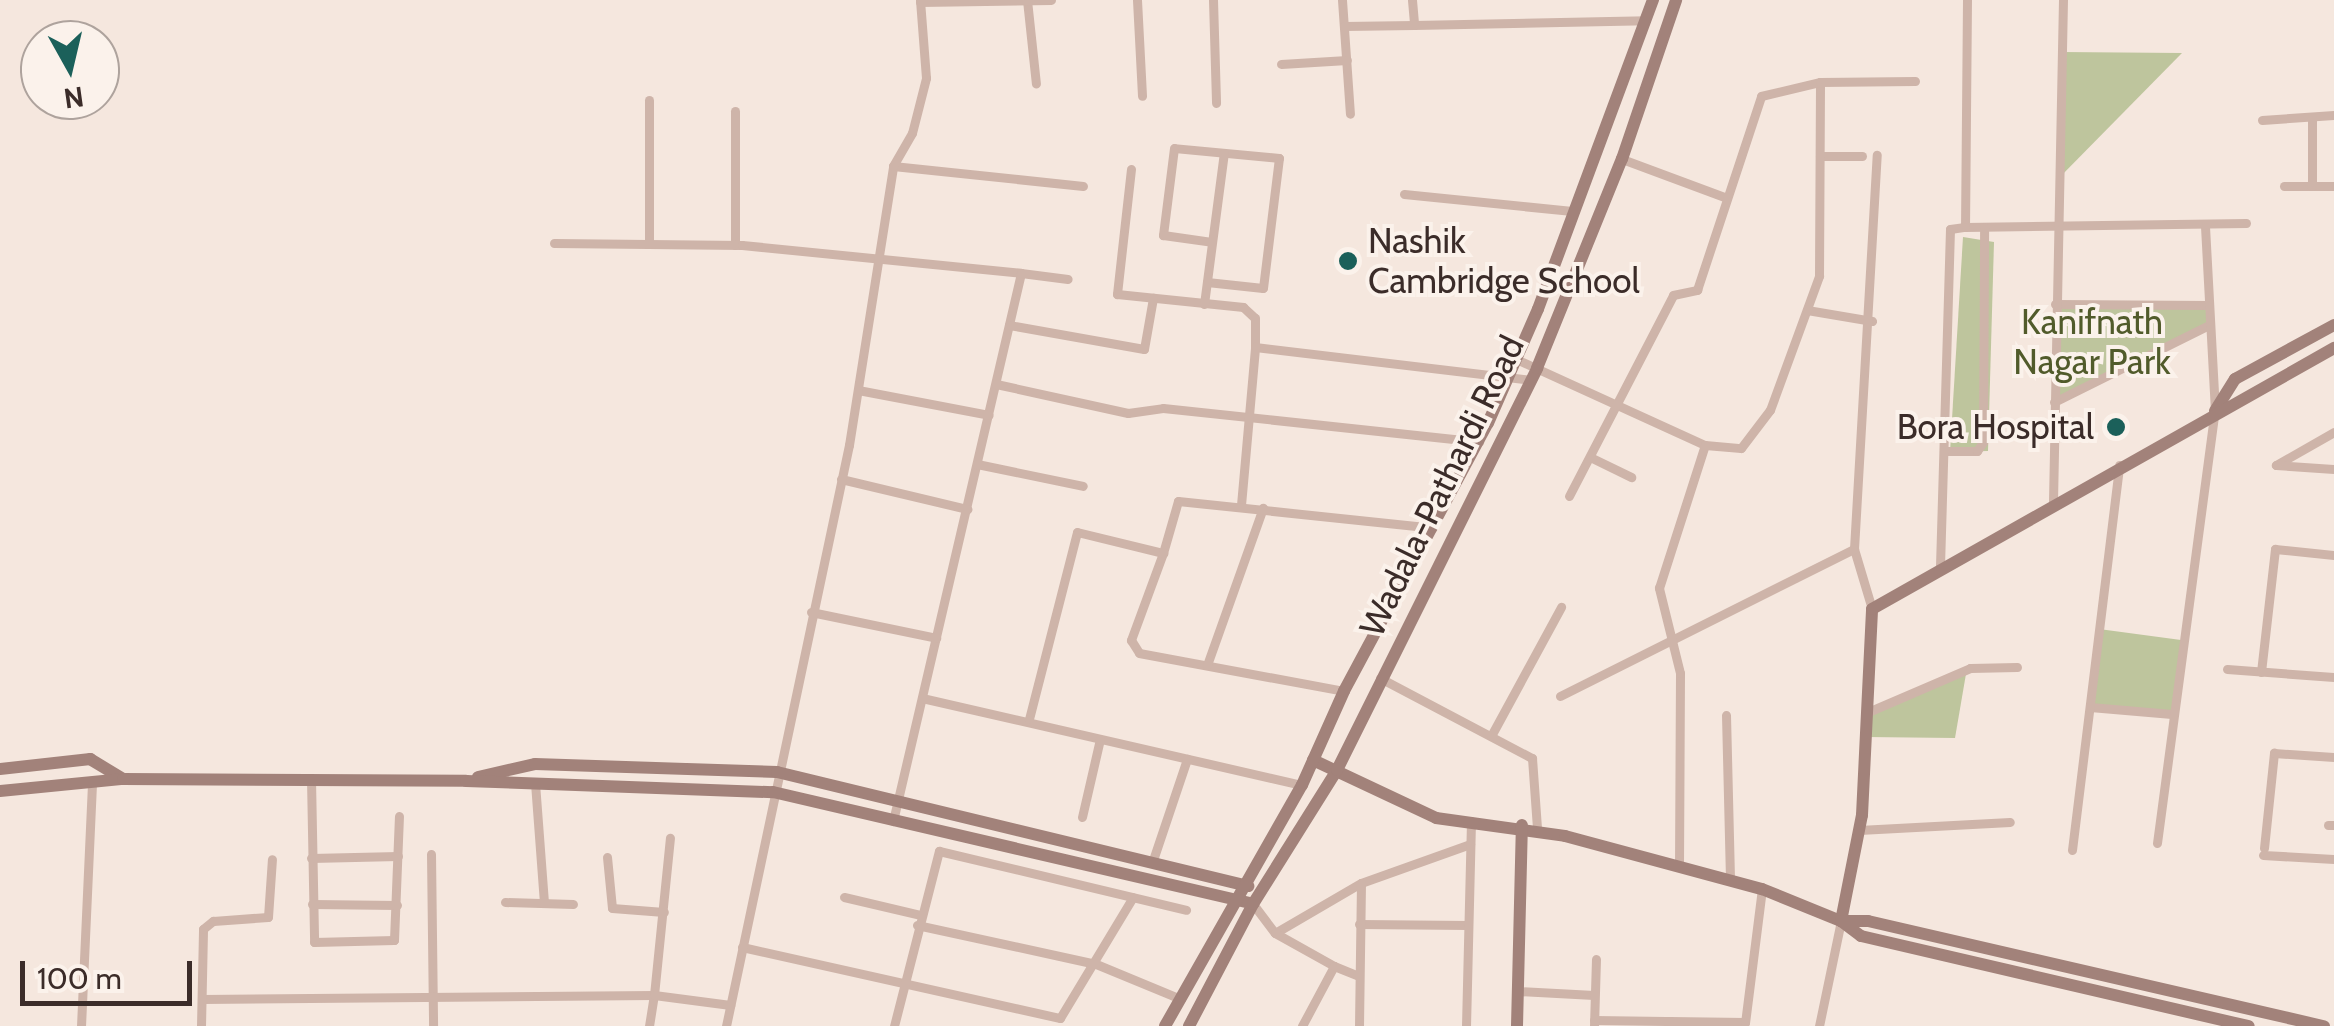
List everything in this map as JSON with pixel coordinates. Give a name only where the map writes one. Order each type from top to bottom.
[{"type":"main road","name":"Wadala-Pathardi Road","points":[[1166,1026],[1242,884],[1302,785],[1344,691],[1437,528],[1478,442],[1516,359],[1653,0]]},
{"type":"main road","name":"Wadala-Pathardi Road","points":[[1189,1026],[1253,904],[1337,770],[1534,374],[1622,159],[1676,0]]},
{"type":"main road","points":[[2214,412],[2235,379],[2334,325]]},
{"type":"main road","points":[[1841,920],[1859,830],[1872,609],[2053,502],[2334,348]]},
{"type":"main road","points":[[0,769],[90,759],[123,779]]},
{"type":"main road","points":[[1313,760],[1436,818],[1530,826],[1762,888],[1841,920],[1861,936],[2248,1026]]},
{"type":"main road","points":[[466,780],[534,764],[777,772],[1264,890]]},
{"type":"main road","points":[[0,791],[123,779],[311,779],[466,780],[773,792],[1232,904],[1253,904]]},
{"type":"main road","points":[[1517,1026],[1530,826]]},
{"type":"main road","points":[[1841,920],[1868,920],[2324,1026]]},
{"type":"street","points":[[1027,0],[1036,84]]},
{"type":"street","points":[[726,1026],[841,479],[882,255],[893,166],[912,133],[926,78],[920,1],[1051,0]]},
{"type":"street","points":[[1137,0],[1142,96]]},
{"type":"street","points":[[1214,0],[1216,103]]},
{"type":"street","points":[[1342,0],[1350,114]]},
{"type":"street","points":[[1412,0],[1414,25]]},
{"type":"street","points":[[1965,227],[1967,0]]},
{"type":"street","points":[[2053,502],[2054,226],[2063,0]]},
{"type":"street","points":[[1344,26],[1646,20]]},
{"type":"street","points":[[1281,64],[1347,60]]},
{"type":"street","points":[[1569,496],[1673,294],[1697,290],[1761,96],[1820,82],[1915,81]]},
{"type":"street","points":[[1516,359],[1534,374],[1619,405],[1706,444],[1741,448],[1770,410],[1820,276],[1820,82]]},
{"type":"street","points":[[649,100],[649,243]]},
{"type":"street","points":[[735,111],[736,245]]},
{"type":"street","points":[[2262,120],[2334,115]]},
{"type":"street","points":[[2312,117],[2312,186]]},
{"type":"street","points":[[1206,282],[1262,288],[1278,158],[1174,148],[1163,236],[1212,242]]},
{"type":"street","points":[[1204,304],[1224,153]]},
{"type":"street","points":[[1872,609],[1854,549],[1872,320],[1877,155]]},
{"type":"street","points":[[1820,156],[1862,156]]},
{"type":"street","points":[[1622,159],[1727,198]]},
{"type":"street","points":[[893,166],[1083,186]]},
{"type":"street","points":[[1131,169],[1118,294],[1249,312],[1255,346],[1241,506]]},
{"type":"street","points":[[2284,186],[2334,186]]},
{"type":"street","points":[[1404,194],[1572,211]]},
{"type":"street","points":[[1940,566],[1950,230],[2205,227],[2246,222]]},
{"type":"street","points":[[1944,451],[1976,451],[1984,442],[1984,227]]},
{"type":"street","points":[[2157,843],[2214,412],[2205,227]]},
{"type":"street","points":[[554,243],[736,245],[882,255],[1068,279]]},
{"type":"street","points":[[893,821],[1020,273]]},
{"type":"street","points":[[1009,325],[1144,350],[1153,298]]},
{"type":"street","points":[[2055,304],[2209,305]]},
{"type":"street","points":[[1807,310],[1872,320]]},
{"type":"street","points":[[2054,402],[2210,324]]},
{"type":"street","points":[[1255,346],[1534,374]]},
{"type":"street","points":[[996,384],[1128,412],[1164,408],[1478,442]]},
{"type":"street","points":[[858,390],[989,415]]},
{"type":"street","points":[[2334,432],[2276,464],[2334,469]]},
{"type":"street","points":[[1679,866],[1680,673],[1659,588],[1706,444]]},
{"type":"street","points":[[1590,457],[1632,477]]},
{"type":"street","points":[[978,464],[1084,486]]},
{"type":"street","points":[[2072,850],[2119,465]]},
{"type":"street","points":[[841,479],[967,509]]},
{"type":"street","points":[[1344,691],[1133,648],[1178,501],[1437,528]]},
{"type":"street","points":[[1207,665],[1264,508]]},
{"type":"street","points":[[1029,719],[1077,532],[1163,553]]},
{"type":"street","points":[[1560,696],[1672,634],[1854,549]]},
{"type":"street","points":[[2261,672],[2275,550],[2334,555]]},
{"type":"street","points":[[1492,736],[1561,606]]},
{"type":"street","points":[[812,612],[936,638]]},
{"type":"street","points":[[1868,712],[1970,668],[2017,668]]},
{"type":"street","points":[[2227,669],[2334,677]]},
{"type":"street","points":[[1380,678],[1532,758],[1530,826]]},
{"type":"street","points":[[922,698],[1029,719],[1302,785]]},
{"type":"street","points":[[2090,706],[2172,714]]},
{"type":"street","points":[[1726,715],[1730,880]]},
{"type":"street","points":[[1082,817],[1100,739]]},
{"type":"street","points":[[2334,758],[2274,753],[2263,852],[2334,859]]},
{"type":"street","points":[[1152,863],[1188,759]]},
{"type":"street","points":[[311,779],[312,904],[317,943],[392,942],[399,816]]},
{"type":"street","points":[[81,1026],[92,781]]},
{"type":"street","points":[[535,783],[544,903]]},
{"type":"street","points":[[1466,1026],[1471,822]]},
{"type":"street","points":[[1859,830],[2010,822]]},
{"type":"street","points":[[648,1026],[670,838]]},
{"type":"street","points":[[1275,933],[1361,883],[1470,844]]},
{"type":"street","points":[[894,1026],[939,851],[1186,910]]},
{"type":"street","points":[[431,854],[433,1026]]},
{"type":"street","points":[[312,858],[398,856]]},
{"type":"street","points":[[607,857],[612,908],[664,912]]},
{"type":"street","points":[[201,1026],[205,925],[268,917],[272,860]]},
{"type":"street","points":[[1359,1026],[1361,883]]},
{"type":"street","points":[[1596,959],[1594,1023],[1745,1024],[1762,888]]},
{"type":"street","points":[[844,897],[1096,964],[1181,999]]},
{"type":"street","points":[[742,947],[1060,1018],[1133,897]]},
{"type":"street","points":[[505,902],[573,904]]},
{"type":"street","points":[[312,904],[396,905]]},
{"type":"street","points":[[1253,904],[1275,933],[1359,976]]},
{"type":"street","points":[[1819,1026],[1841,920]]},
{"type":"street","points":[[1359,924],[1468,925]]},
{"type":"street","points":[[1302,1026],[1334,966]]},
{"type":"street","points":[[1518,991],[1594,995]]},
{"type":"street","points":[[202,999],[432,992],[654,995],[730,1005]]},
{"type":"green space","points":[[2061,52],[2182,53],[2056,181]]},
{"type":"green space","points":[[1963,237],[1994,242],[1988,451],[1950,452]]},
{"type":"green space","name":"Kanifnath Nagar Park","points":[[2055,304],[2209,305],[2209,325],[2054,402]]},
{"type":"green space","points":[[2099,629],[2181,640],[2172,714],[2090,707]]},
{"type":"green space","points":[[1967,668],[1955,738],[1866,737],[1868,712]]},
{"type":"place","name":"Nashik Cambridge School","points":[[1348,261]]},
{"type":"place","name":"Bora Hospital","points":[[2116,427]]}]
